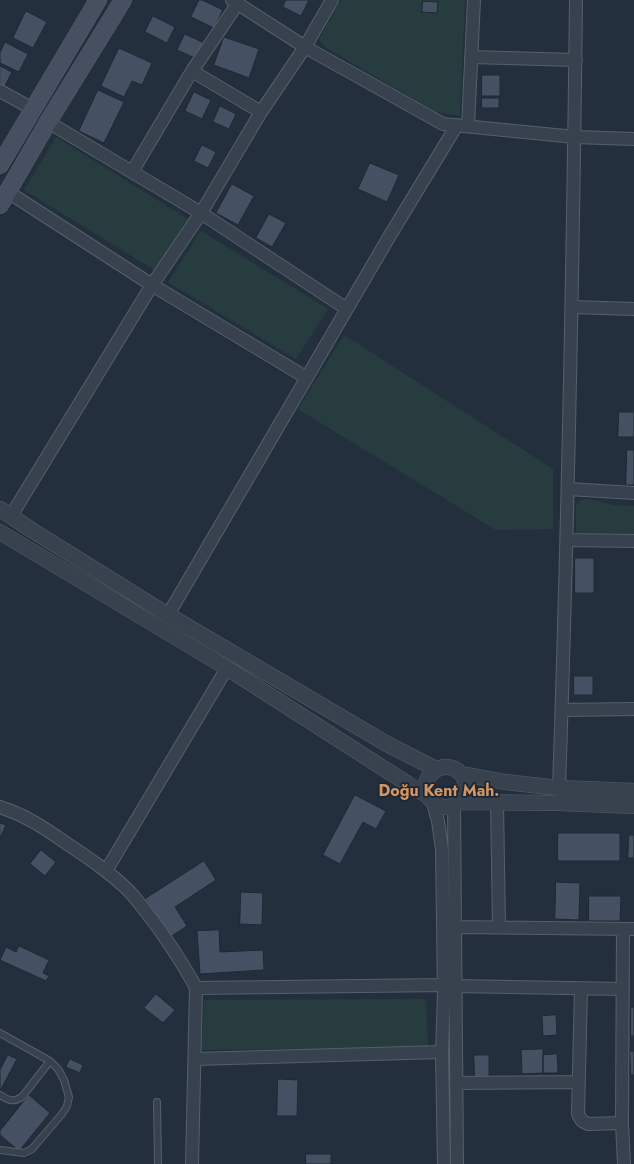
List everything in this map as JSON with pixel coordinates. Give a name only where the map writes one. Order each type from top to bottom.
[{"type":"main road","points":[[0,165],[98,0]]},
{"type":"main road","points":[[4,198],[48,122],[123,0]]},
{"type":"street","points":[[332,0],[305,47],[261,112],[201,213],[152,285],[6,513],[168,615],[387,744],[436,769]]},
{"type":"street","points":[[168,615],[389,237],[462,126],[471,57],[474,0]]},
{"type":"street","points":[[559,788],[567,540],[575,136],[576,0]]},
{"type":"street","points":[[132,172],[235,2],[305,47],[443,124],[575,136],[634,139]]},
{"type":"street","points":[[471,57],[576,60]]},
{"type":"street","points":[[192,71],[261,112]]},
{"type":"street","points":[[0,91],[33,109]]},
{"type":"street","points":[[48,122],[201,213],[347,309]]},
{"type":"street","points":[[4,198],[307,378]]},
{"type":"street","points":[[572,307],[634,309]]},
{"type":"street","points":[[568,490],[634,493]]},
{"type":"street","points":[[0,532],[227,668],[442,807],[457,804],[497,802],[634,806]]},
{"type":"street","points":[[567,540],[634,541]]},
{"type":"street","points":[[106,871],[227,668]]},
{"type":"street","points":[[562,710],[634,709]]},
{"type":"street","points":[[444,1164],[442,1052],[449,986],[454,927],[457,804],[464,797],[466,791],[465,779],[462,774],[457,770],[446,766],[436,769],[431,773],[426,784],[426,790],[431,799],[438,821],[442,849],[449,986],[456,1083],[457,1164]]},
{"type":"street","points":[[462,774],[505,782],[559,788],[634,791]]},
{"type":"street","points":[[497,802],[499,927]]},
{"type":"street","points":[[0,807],[16,812],[35,821],[106,871],[127,890],[168,941],[196,988],[192,1164]]},
{"type":"street","points":[[454,927],[629,929],[623,989],[622,1123],[629,1143],[624,1164]]},
{"type":"street","points":[[196,988],[449,986],[623,989]]},
{"type":"street","points":[[581,989],[578,1114],[582,1121],[588,1124],[622,1123]]},
{"type":"street","points":[[195,1059],[442,1052]]},
{"type":"street","points":[[456,1083],[579,1082]]},
{"type":"lane","points":[[0,1033],[50,1061],[58,1069],[64,1080],[69,1097],[67,1106],[62,1114],[32,1149],[24,1153],[0,1150]]},
{"type":"lane","points":[[0,1095],[8,1100],[16,1101],[22,1098],[50,1061]]},
{"type":"lane","points":[[157,1102],[158,1164]]},
{"type":"green space","points":[[341,0],[465,0],[460,116],[434,111],[326,48],[319,39]]},
{"type":"green space","points":[[56,137],[191,221],[156,271],[24,190]]},
{"type":"green space","points":[[201,231],[328,309],[296,359],[168,282]]},
{"type":"green space","points":[[344,335],[553,469],[553,529],[496,530],[298,409]]},
{"type":"green space","points":[[588,499],[614,505],[634,506],[634,536],[576,533],[576,506],[581,500]]},
{"type":"green space","points":[[426,999],[428,1048],[202,1050],[204,1000]]},
{"type":"building","points":[[199,0],[223,10],[214,28],[191,17]]},
{"type":"building","points":[[286,0],[309,0],[301,16],[283,7]]},
{"type":"building","points":[[423,1],[438,2],[437,13],[422,12]]},
{"type":"building","points":[[26,11],[47,22],[33,48],[13,38]]},
{"type":"building","points":[[153,16],[175,27],[167,43],[145,32]]},
{"type":"building","points":[[185,34],[204,43],[197,59],[177,50]]},
{"type":"building","points":[[224,37],[259,49],[249,78],[214,65]]},
{"type":"building","points":[[5,42],[28,54],[19,72],[0,63],[0,53]]},
{"type":"building","points":[[119,48],[152,63],[142,85],[132,81],[124,97],[101,86]]},
{"type":"building","points":[[0,66],[12,72],[4,88],[0,86]]},
{"type":"building","points":[[482,75],[500,75],[500,96],[482,96]]},
{"type":"building","points":[[98,90],[124,102],[104,143],[79,131]]},
{"type":"building","points":[[194,92],[211,100],[202,119],[185,111]]},
{"type":"building","points":[[482,98],[499,98],[499,108],[482,108]]},
{"type":"building","points":[[220,106],[236,114],[229,129],[213,122]]},
{"type":"building","points":[[202,145],[216,152],[208,168],[194,161]]},
{"type":"building","points":[[370,163],[399,175],[387,202],[358,189]]},
{"type":"building","points":[[232,184],[254,196],[238,225],[216,213]]},
{"type":"building","points":[[269,214],[286,223],[272,247],[256,238]]},
{"type":"building","points":[[619,412],[634,412],[634,437],[618,437]]},
{"type":"building","points":[[627,450],[634,450],[634,485],[626,485]]},
{"type":"building","points":[[575,558],[594,558],[594,593],[575,593]]},
{"type":"building","points":[[574,676],[593,676],[593,695],[574,695]]},
{"type":"building","points":[[355,795],[386,811],[376,829],[363,822],[340,864],[323,855]]},
{"type":"building","points":[[0,823],[6,825],[0,838]]},
{"type":"building","points":[[558,833],[620,833],[620,861],[558,861]]},
{"type":"building","points":[[629,835],[634,835],[634,858],[628,858]]},
{"type":"building","points":[[41,850],[56,862],[45,876],[30,864]]},
{"type":"building","points":[[204,861],[216,880],[175,907],[187,926],[170,937],[145,899]]},
{"type":"building","points":[[556,882],[580,883],[579,920],[555,919]]},
{"type":"building","points":[[241,892],[263,893],[262,925],[240,924]]},
{"type":"building","points":[[589,896],[621,896],[620,921],[589,921]]},
{"type":"building","points":[[219,930],[220,952],[263,950],[264,970],[200,974],[197,931]]},
{"type":"building","points":[[19,946],[49,960],[43,973],[49,976],[46,981],[0,960],[6,947],[16,952]]},
{"type":"building","points":[[156,994],[175,1010],[163,1023],[144,1008]]},
{"type":"building","points":[[631,1007],[634,1007],[634,1036],[631,1036]]},
{"type":"building","points":[[556,1015],[557,1035],[543,1036],[542,1016]]},
{"type":"building","points":[[543,1049],[543,1073],[522,1074],[521,1050]]},
{"type":"building","points":[[630,1051],[634,1051],[634,1075],[631,1075]]},
{"type":"building","points":[[557,1054],[558,1073],[543,1073],[543,1055]]},
{"type":"building","points":[[8,1055],[17,1059],[0,1091],[0,1070]]},
{"type":"building","points":[[474,1055],[489,1055],[489,1080],[475,1080]]},
{"type":"building","points":[[70,1059],[83,1065],[80,1073],[66,1067]]},
{"type":"building","points":[[278,1079],[298,1080],[297,1116],[277,1116]]},
{"type":"building","points":[[29,1095],[50,1113],[19,1151],[0,1135],[0,1131]]},
{"type":"building","points":[[306,1154],[331,1154],[331,1164],[306,1164]]},
{"type":"district","name":"Doğu Kent Mah.","points":[[439,792]]}]
